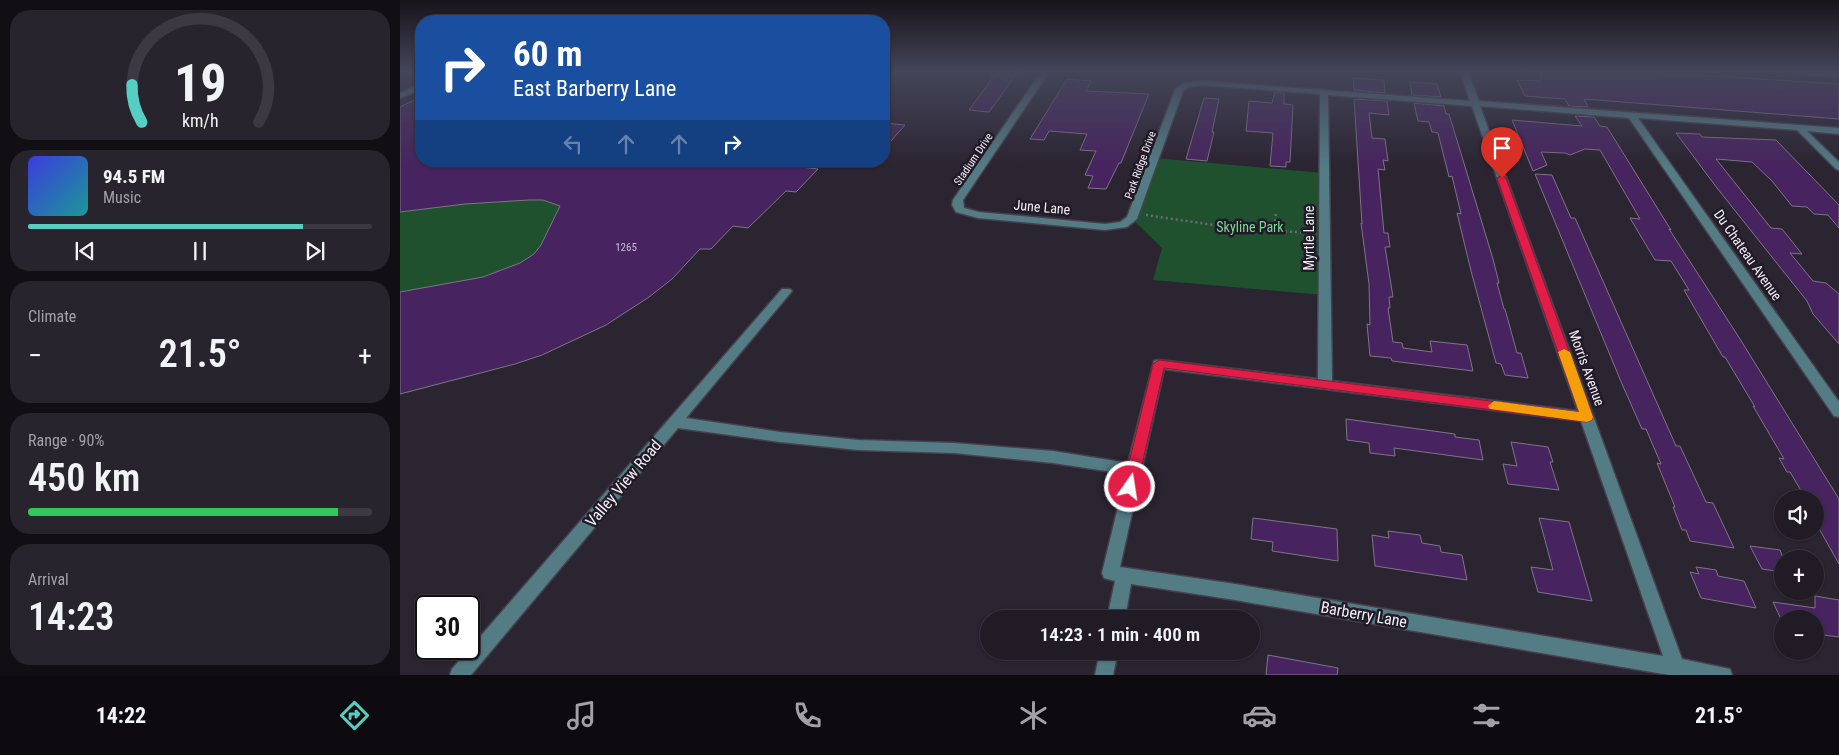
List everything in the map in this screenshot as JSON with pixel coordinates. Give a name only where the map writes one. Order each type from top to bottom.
[{"type":"street","name":"Stadium Drive","points":[[960,210],[957,205],[958,200],[1024,104]]},
{"type":"street","name":"Park Ridge Drive","points":[[1122,225],[1132,219],[1173,104]]},
{"type":"street","name":"Myrtle Lane","points":[[1324,104],[1325,384]]},
{"type":"street","points":[[1469,104],[1839,131]]},
{"type":"street","name":"Morris Avenue","points":[[1475,104],[1677,671]]},
{"type":"street","name":"Du Chateau Avenue","points":[[1632,116],[1839,412]]},
{"type":"street","points":[[1799,128],[1839,167]]},
{"type":"street","name":"June Lane","points":[[960,210],[978,215],[1105,226],[1122,225]]},
{"type":"street","name":"Valley View Road","points":[[459,675],[786,291]]},
{"type":"street","points":[[1118,610],[1124,576],[1110,574],[1159,364],[1587,417]]},
{"type":"street","points":[[675,422],[780,437],[858,445],[954,448],[1053,457],[1134,470]]},
{"type":"street","name":"Barberry Lane","points":[[1124,576],[1245,594],[1677,671],[1723,675]]},
{"type":"street","points":[[1104,675],[1107,660]]},
{"type":"path","points":[[1274,232],[1276,214]]},
{"type":"path","points":[[1133,215],[1234,228],[1324,235]]},
{"type":"green space","points":[[407,104],[415,104],[415,167],[801,167],[818,169],[796,192],[771,190],[748,228],[733,226],[711,249],[700,249],[675,275],[648,297],[621,316],[592,332],[561,346],[497,369],[400,394],[400,107]]},
{"type":"green space","name":"Skyline Park","points":[[1155,158],[1324,173],[1324,295],[1153,280],[1162,248],[1132,219]]},
{"type":"building","points":[[407,104],[415,104],[415,167],[800,167],[818,169],[796,192],[786,191],[748,228],[733,226],[711,249],[700,249],[672,279],[649,297],[606,325],[542,355],[515,364],[400,394],[400,292],[483,277],[520,263],[534,254],[541,245],[560,206],[543,200],[529,200],[465,204],[400,212],[400,107]]},
{"type":"building","points":[[974,104],[995,104],[989,112],[969,110]]},
{"type":"building","points":[[1052,104],[1145,104],[1121,163],[1119,163],[1106,189],[1088,188],[1093,176],[1085,175],[1096,151],[1080,150],[1087,134],[1049,131],[1044,140],[1030,139]]},
{"type":"building","points":[[1202,104],[1218,104],[1207,161],[1186,159]]},
{"type":"building","points":[[1249,104],[1293,105],[1290,162],[1286,162],[1286,167],[1270,166],[1273,133],[1246,131]]},
{"type":"building","points":[[1354,104],[1387,104],[1389,115],[1369,113],[1372,138],[1385,139],[1388,161],[1383,160],[1385,170],[1378,169],[1384,233],[1388,233],[1390,247],[1385,247],[1393,297],[1389,297],[1390,308],[1388,308],[1393,342],[1402,343],[1403,348],[1432,352],[1430,341],[1467,345],[1473,371],[1392,361],[1391,358],[1370,356],[1367,324],[1370,325],[1369,284],[1362,224]]},
{"type":"building","points":[[1414,104],[1444,106],[1446,114],[1449,114],[1493,259],[1499,283],[1497,283],[1517,353],[1521,353],[1528,378],[1505,375],[1501,364],[1496,363],[1457,213],[1461,214],[1452,176],[1449,177],[1438,133],[1432,132],[1429,122],[1418,121]]},
{"type":"building","points":[[1568,104],[1586,104],[1588,107],[1569,106]]},
{"type":"building","points":[[1641,104],[1839,104],[1839,119]]},
{"type":"building","points":[[1575,116],[1594,117],[1600,126],[1607,127],[1839,499],[1839,564],[1824,537],[1824,490],[1801,490],[1790,472],[1787,472],[1779,458],[1784,459],[1753,406],[1755,407],[1684,290],[1689,290],[1671,261],[1655,260],[1630,218],[1640,219],[1600,150],[1585,149],[1570,155],[1541,152],[1547,165],[1533,171],[1512,120],[1582,126]]},
{"type":"building","points":[[890,124],[905,125],[890,142]]},
{"type":"building","points":[[1676,133],[1700,134],[1702,137],[1776,140],[1839,205],[1839,228],[1828,215],[1814,214],[1807,207],[1792,206],[1772,181],[1752,162],[1716,159],[1771,228],[1782,229],[1802,254],[1790,253],[1813,281],[1826,283],[1839,294],[1839,344],[1813,314],[1807,301]]},
{"type":"building","points":[[1535,174],[1552,175],[1571,218],[1575,218],[1676,446],[1680,446],[1706,502],[1713,503],[1734,548],[1690,541],[1686,530],[1682,530],[1657,463],[1661,464],[1646,429],[1642,429],[1622,384]]},
{"type":"building","points":[[1346,419],[1455,434],[1455,437],[1479,440],[1483,460],[1394,448],[1395,456],[1370,453],[1369,443],[1347,440]]},
{"type":"building","points":[[1511,442],[1548,447],[1553,462],[1550,462],[1559,490],[1508,484],[1503,464],[1517,466]]},
{"type":"building","points":[[1253,518],[1337,529],[1338,561],[1272,551],[1273,542],[1251,539]]},
{"type":"building","points":[[1539,518],[1569,522],[1592,601],[1538,592],[1531,567],[1553,570]]},
{"type":"building","points":[[1388,531],[1420,535],[1422,543],[1440,546],[1441,552],[1462,555],[1467,580],[1375,566],[1372,535],[1389,538]]},
{"type":"building","points":[[1750,546],[1780,550],[1774,550],[1774,571],[1762,569]]},
{"type":"building","points":[[1696,567],[1716,570],[1718,576],[1744,581],[1756,608],[1701,598],[1690,572],[1699,574]]},
{"type":"building","points":[[1824,598],[1839,600],[1839,637],[1824,635],[1824,610],[1777,610],[1773,602],[1815,608],[1815,600],[1824,600]]},
{"type":"building","points":[[1268,655],[1338,668],[1337,675],[1266,675]]},
{"type":"slow traffic","points":[[1494,406],[1587,417],[1564,352]]},
{"type":"route","points":[[1130,487],[1159,364],[1587,417],[1502,178]]}]
